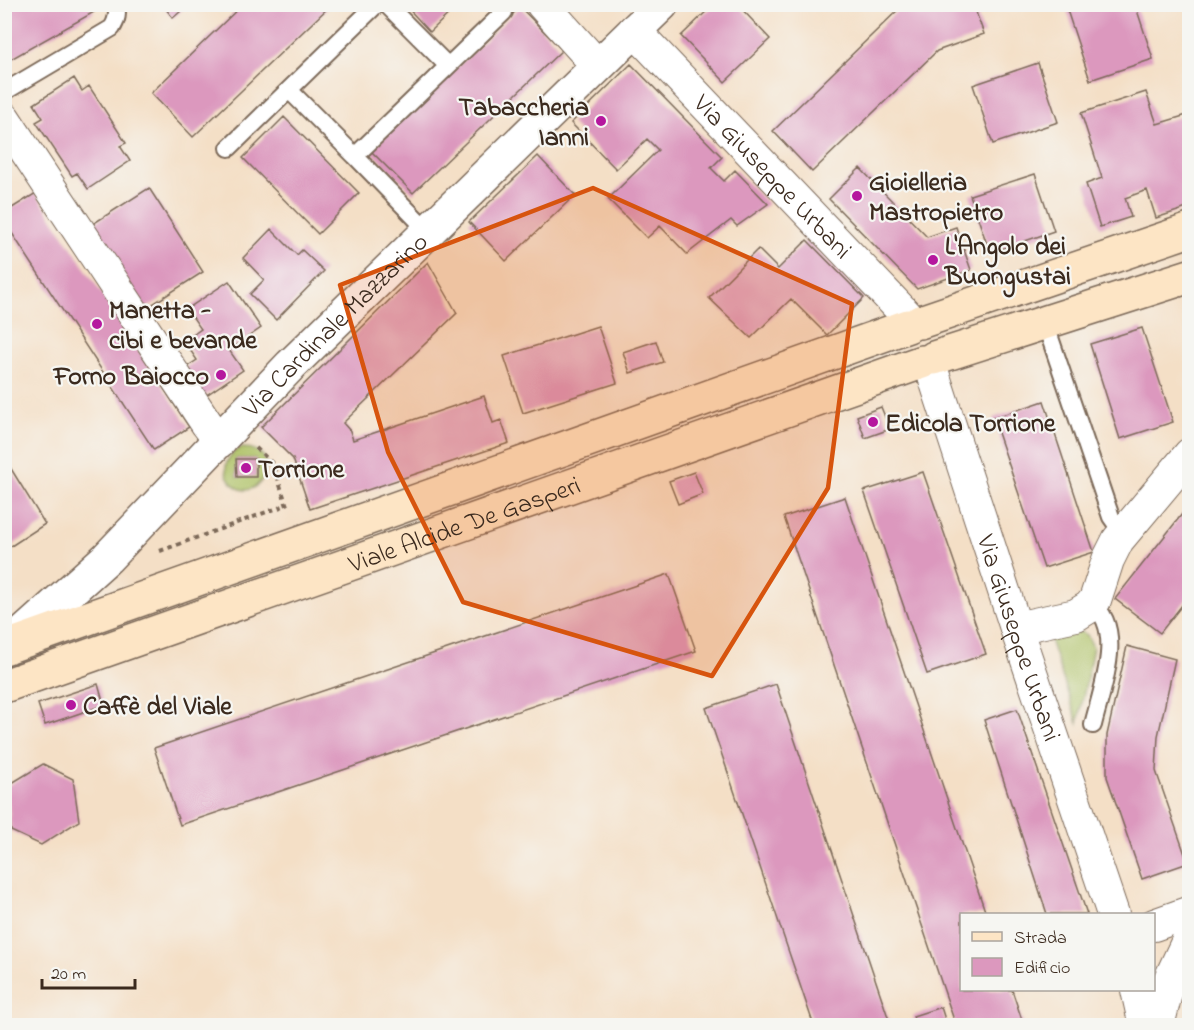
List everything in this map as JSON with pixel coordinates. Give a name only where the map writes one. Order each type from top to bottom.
[{"type":"main road","name":"Viale Alcide De Gasperi","points":[[6,647],[914,324],[1190,230]]},
{"type":"main road","name":"Viale Alcide De Gasperi","points":[[4,687],[928,360],[1190,276]]},
{"type":"main road","points":[[914,324],[928,323],[939,332],[942,343],[939,351],[928,360]]},
{"type":"street","points":[[542,4],[597,65]]},
{"type":"street","name":"Via Cardinale Mazzarino","points":[[6,647],[107,558],[291,365],[651,12]]},
{"type":"street","name":"Via Giuseppe Urbani","points":[[651,12],[914,324]]},
{"type":"street","points":[[4,118],[220,441]]},
{"type":"street","name":"Via Giuseppe Urbani","points":[[928,360],[1112,913]]},
{"type":"street","points":[[1016,628],[1076,615],[1092,604],[1108,560],[1123,534],[1190,454]]},
{"type":"street","points":[[1155,926],[1190,912]]},
{"type":"street","points":[[1158,1026],[1169,981],[1190,936]]},
{"type":"street","points":[[1137,991],[1145,1026]]},
{"type":"lane","points":[[4,92],[112,28],[116,20],[116,4]]},
{"type":"lane","points":[[229,148],[377,4]]},
{"type":"lane","points":[[386,4],[448,66]]},
{"type":"lane","points":[[355,156],[504,12]]},
{"type":"lane","points":[[289,90],[428,231]]},
{"type":"lane","points":[[1045,323],[1111,517],[1123,534]]},
{"type":"lane","points":[[1092,604],[1106,620],[1110,638],[1094,725]]},
{"type":"path","points":[[273,464],[289,514]]},
{"type":"path","points":[[159,552],[286,505]]},
{"type":"highlighted area","points":[[593,188],[852,304],[828,488],[712,676],[463,602],[388,452],[340,285]]},
{"type":"green space","points":[[240,448],[255,450],[263,456],[266,465],[264,475],[251,489],[242,489],[228,478],[227,463],[235,451]],"holes":[[[236,459],[255,459],[256,476],[237,477]]]},
{"type":"green space","points":[[1081,632],[1087,635],[1093,647],[1078,723],[1048,634]]},
{"type":"building","points":[[162,4],[189,4],[173,18]]},
{"type":"building","points":[[243,4],[332,4],[193,137],[151,93]]},
{"type":"building","points":[[404,4],[459,4],[430,32]]},
{"type":"building","points":[[714,4],[737,4],[770,39],[725,82],[681,36]]},
{"type":"building","points":[[973,4],[984,34],[937,51],[812,172],[773,131],[903,5]]},
{"type":"building","points":[[1065,4],[1135,4],[1153,59],[1090,80]]},
{"type":"building","points":[[4,5],[90,5],[94,12],[4,63]]},
{"type":"building","points":[[520,7],[562,50],[413,193],[370,150]]},
{"type":"building","points":[[1038,63],[1058,122],[993,144],[973,85]]},
{"type":"building","points":[[631,64],[722,157],[711,168],[724,181],[735,170],[768,204],[737,226],[731,220],[687,254],[660,226],[647,238],[608,199],[658,150],[647,139],[616,169],[571,123]]},
{"type":"building","points":[[74,78],[82,91],[89,86],[126,143],[120,146],[130,161],[88,189],[77,173],[72,176],[36,122],[43,118],[34,104]]},
{"type":"building","points":[[1146,92],[1157,124],[1190,114],[1190,207],[1156,218],[1147,190],[1125,198],[1131,217],[1100,227],[1086,184],[1102,178],[1081,113]]},
{"type":"building","points":[[284,117],[359,193],[318,234],[243,158]]},
{"type":"building","points":[[538,156],[575,195],[506,261],[469,222]]},
{"type":"building","points":[[860,168],[927,237],[956,227],[971,270],[917,289],[829,199]]},
{"type":"building","points":[[1035,174],[1054,231],[990,253],[970,195]]},
{"type":"building","points":[[149,188],[203,272],[145,309],[91,225]]},
{"type":"building","name":"Manetta - cibi e bevande","points":[[36,193],[189,427],[154,450],[4,221],[4,213]]},
{"type":"building","points":[[271,229],[297,255],[302,250],[324,271],[276,320],[250,294],[264,280],[243,258]]},
{"type":"building","points":[[807,240],[864,298],[827,335],[791,299],[751,338],[709,298],[758,249],[778,269]]},
{"type":"building","points":[[428,262],[457,313],[343,423],[350,431],[353,440],[484,396],[493,423],[501,420],[509,443],[310,509],[293,459],[261,427]]},
{"type":"building","points":[[229,281],[261,328],[229,350],[243,370],[202,398],[182,370],[197,360],[184,341],[201,329],[187,309]]},
{"type":"building","points":[[598,326],[617,383],[523,413],[504,356]]},
{"type":"building","points":[[1142,328],[1173,422],[1120,439],[1090,344]]},
{"type":"building","points":[[656,341],[663,362],[630,373],[623,352]]},
{"type":"building","points":[[1044,401],[1094,552],[1044,568],[993,418]]},
{"type":"building","name":"Edicola Torrione","points":[[881,407],[890,429],[865,438],[857,416]]},
{"type":"building","points":[[5,459],[45,524],[5,550]]},
{"type":"building","name":"Torrione","points":[[236,459],[256,459],[256,477],[237,477]]},
{"type":"building","points":[[694,472],[703,494],[678,504],[669,481]]},
{"type":"building","points":[[923,472],[986,654],[927,674],[864,491]]},
{"type":"building","points":[[845,497],[986,913],[960,913],[960,991],[1012,991],[1024,1026],[956,1026],[784,517]]},
{"type":"building","points":[[1190,504],[1190,595],[1160,633],[1115,599]]},
{"type":"building","points":[[669,574],[696,651],[180,825],[154,748]]},
{"type":"building","points":[[1127,646],[1175,659],[1158,736],[1156,771],[1188,863],[1142,879],[1107,777],[1107,735]]},
{"type":"building","name":"Caffè del Viale","points":[[98,684],[104,705],[45,725],[38,704]]},
{"type":"building","points":[[776,684],[891,1026],[814,1026],[706,708]]},
{"type":"building","points":[[1017,709],[1087,913],[1047,913],[984,720]]},
{"type":"building","points":[[43,764],[73,779],[79,821],[41,845],[11,831],[7,786]]},
{"type":"building","points":[[941,1007],[947,1026],[916,1026],[913,1016]]},
{"type":"place","name":"Tabaccheria Ianni","points":[[601,121]]},
{"type":"place","name":"Gioielleria Mastropietro","points":[[857,196]]},
{"type":"place","name":"L'Angolo dei Buongustai","points":[[933,260]]},
{"type":"place","name":"Manetta - cibi e bevande","points":[[97,324]]},
{"type":"place","name":"Forno Baiocco","points":[[221,375]]},
{"type":"place","name":"Edicola Torrione","points":[[873,422]]},
{"type":"place","name":"Torrione","points":[[246,468]]},
{"type":"place","name":"Caffè del Viale","points":[[71,705]]}]
